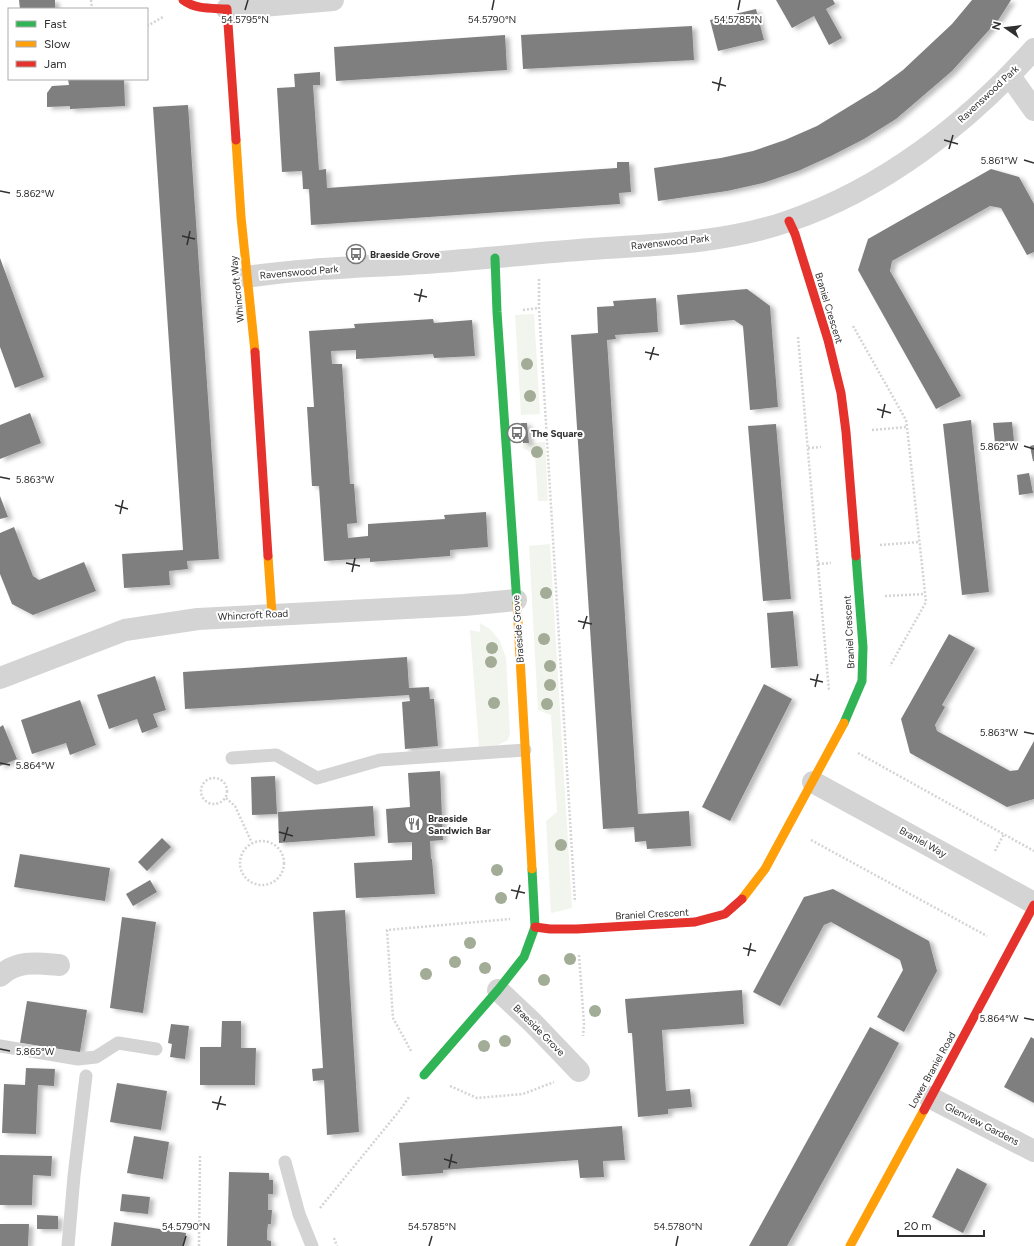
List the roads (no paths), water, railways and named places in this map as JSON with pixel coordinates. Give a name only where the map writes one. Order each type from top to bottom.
[{"type":"street","points":[[183,0],[186,3],[206,8],[227,8],[333,0]]},
{"type":"street","name":"Whincroft Way","points":[[227,8],[241,217],[254,340],[272,614]]},
{"type":"street","name":"Ravenswood Park","points":[[247,277],[294,271],[495,258],[536,253],[660,244],[725,237],[755,231],[789,221],[840,200],[920,154],[1010,76],[1034,49]]},
{"type":"street","points":[[1010,76],[1034,110]]},
{"type":"street","name":"Braniel Crescent","points":[[534,927],[550,929],[576,929],[695,922],[725,914],[745,896],[765,869],[846,720],[862,681],[862,646],[859,598],[842,393],[828,340],[789,221]]},
{"type":"street","name":"Braeside Grove","points":[[424,1074],[498,990],[524,957],[534,927],[521,663],[495,258]]},
{"type":"street","name":"Whincroft Road","points":[[0,678],[125,630],[198,619],[464,605],[516,600]]},
{"type":"street","name":"Braniel Way","points":[[813,782],[1034,904]]},
{"type":"street","name":"Lower Braniel Road","points":[[850,1246],[929,1097],[998,974],[1010,948],[1034,904]]},
{"type":"street","points":[[0,976],[5,971],[28,962],[58,965]]},
{"type":"street","name":"Braeside Grove","points":[[498,990],[580,1071]]},
{"type":"street","name":"Glenview Gardens","points":[[929,1097],[1034,1151]]},
{"type":"lane","points":[[232,758],[276,755],[317,778],[380,760],[525,750]]},
{"type":"lane","points":[[0,1046],[78,1059],[96,1057],[118,1043],[156,1049]]},
{"type":"lane","points":[[68,1246],[74,1176],[86,1076]]},
{"type":"lane","points":[[285,1162],[299,1214],[312,1246]]},
{"type":"place","name":"Braeside Grove","points":[[356,254]]},
{"type":"place","name":"The Square","points":[[517,433]]},
{"type":"place","name":"Braeside Sandwich Bar","points":[[414,824]]}]
